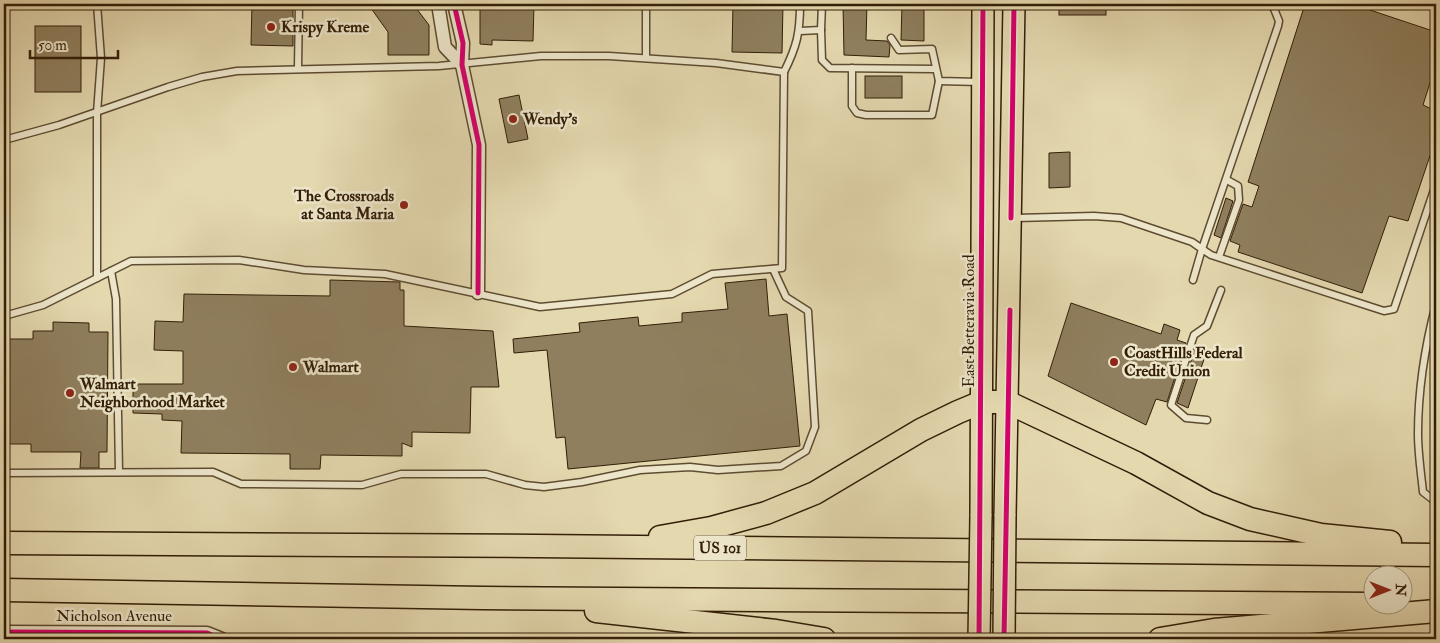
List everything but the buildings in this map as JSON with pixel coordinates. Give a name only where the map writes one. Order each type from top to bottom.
[{"type":"highway","name":"East Betteravia Road","points":[[978,639],[982,402],[983,4]]},
{"type":"highway","points":[[1004,639],[1014,4]]},
{"type":"highway","points":[[536,546],[640,540],[711,528],[766,513],[815,493],[921,430],[982,402],[1008,402],[1136,463],[1208,504],[1250,519],[1321,535],[1436,547]]},
{"type":"highway","name":"US 101","points":[[4,543],[1436,555]]},
{"type":"highway","points":[[4,590],[483,598],[1362,604]]},
{"type":"highway","points":[[483,598],[776,631],[824,639]]},
{"type":"highway","points":[[1412,604],[1436,604]]},
{"type":"highway","points":[[1160,639],[1214,630],[1436,611]]},
{"type":"street","points":[[438,4],[445,47],[462,65]]},
{"type":"street","points":[[454,4],[463,43],[462,65],[479,145],[478,293]]},
{"type":"street","name":"Nicholson Avenue","points":[[4,632],[206,633],[222,639]]},
{"type":"lane","points":[[97,4],[102,58],[97,112],[97,278]]},
{"type":"lane","points":[[298,68],[300,4]]},
{"type":"lane","points":[[646,4],[646,58]]},
{"type":"lane","points":[[4,316],[43,305],[131,261],[239,260],[304,270],[385,274],[478,293],[527,306],[540,307],[672,294],[712,274],[782,268],[784,72],[797,46],[800,31],[800,4]]},
{"type":"lane","points":[[822,4],[822,60],[830,68],[935,69]]},
{"type":"lane","points":[[1193,280],[1278,26],[1279,21],[1272,4]]},
{"type":"lane","points":[[1415,4],[1428,4]]},
{"type":"lane","points":[[800,31],[821,30]]},
{"type":"lane","points":[[852,68],[852,106],[857,113],[866,115],[932,115],[939,81],[932,49],[899,50],[891,38]]},
{"type":"lane","points":[[4,140],[25,136],[202,77],[238,71],[462,65],[541,56],[646,58],[716,63],[784,72]]},
{"type":"lane","points":[[939,81],[982,82]]},
{"type":"lane","points":[[1219,257],[1239,200],[1238,186],[1227,180]]},
{"type":"lane","points":[[1011,218],[1094,216],[1121,218],[1192,242],[1219,257],[1384,311],[1394,309],[1436,184]]},
{"type":"lane","points":[[4,473],[212,472],[241,484],[362,485],[401,474],[486,474],[525,485],[544,487],[582,482],[640,470],[690,466],[718,470],[782,466],[806,451],[815,427],[808,311],[786,297],[773,269]]},
{"type":"lane","points":[[111,271],[116,299],[119,472]]},
{"type":"lane","points":[[1207,420],[1186,418],[1171,405],[1194,335],[1207,326],[1221,290]]},
{"type":"lane","points":[[1436,304],[1427,338],[1420,393],[1418,435],[1423,492],[1436,502]]},
{"type":"cycle path","points":[[454,4],[463,43],[462,65],[479,145],[478,293]]},
{"type":"cycle path","points":[[979,639],[983,4]]},
{"type":"cycle path","points":[[1011,218],[1014,4]]},
{"type":"cycle path","points":[[1004,639],[1010,310]]},
{"type":"cycle path","points":[[4,632],[207,633],[222,639]]},
{"type":"place","name":"Krispy Kreme","points":[[271,27]]},
{"type":"place","name":"Wendy's","points":[[513,119]]},
{"type":"place","name":"The Crossroads at Santa Maria","points":[[404,205]]},
{"type":"place","name":"CoastHills Federal Credit Union","points":[[1114,362]]},
{"type":"place","name":"Walmart","points":[[293,367]]},
{"type":"place","name":"Walmart Neighborhood Market","points":[[70,393]]}]
